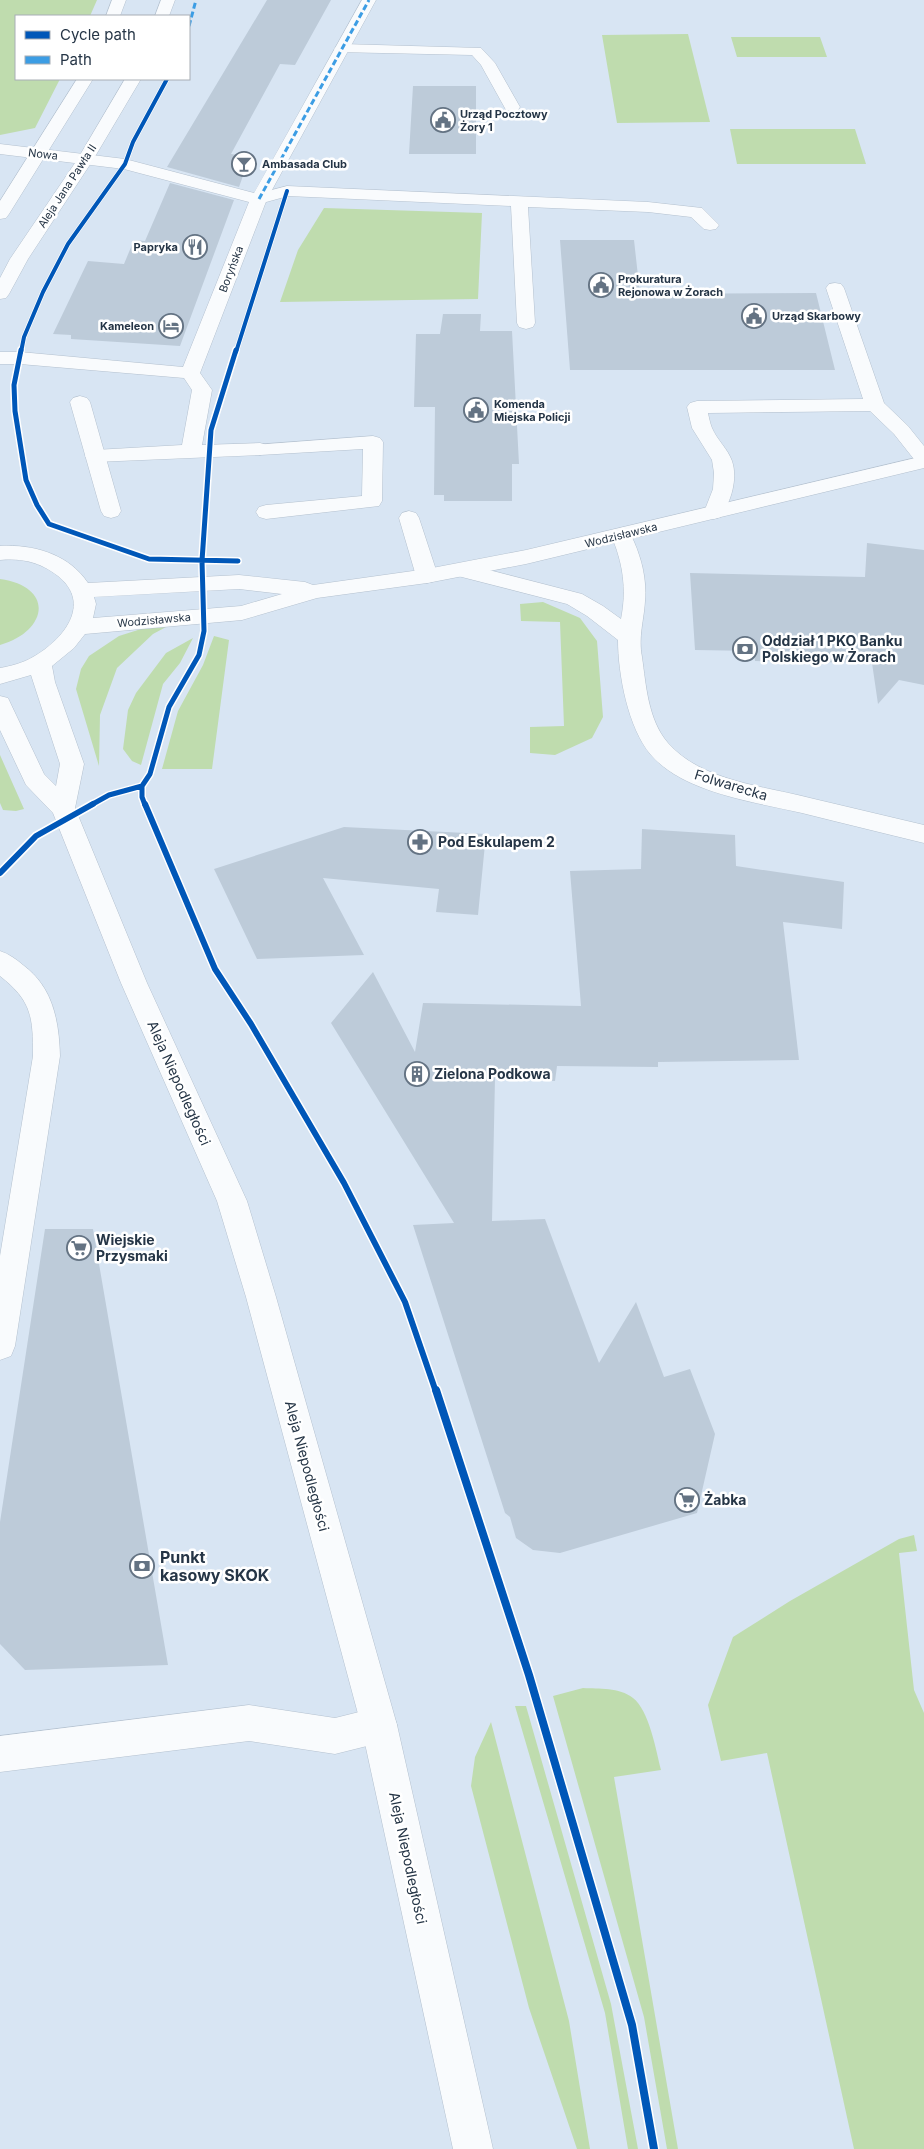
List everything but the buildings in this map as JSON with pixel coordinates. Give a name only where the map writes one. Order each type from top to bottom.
[{"type":"street","points":[[113,15],[119,0]]},
{"type":"street","points":[[162,15],[168,0]]},
{"type":"street","name":"Boryńska","points":[[190,373],[259,199],[369,0]]},
{"type":"street","points":[[342,49],[476,51],[487,62],[512,107]]},
{"type":"street","points":[[0,214],[84,80]]},
{"type":"street","name":"Aleja Jana Pawła II","points":[[0,294],[19,259],[85,160],[132,80]]},
{"type":"street","name":"Nowa","points":[[0,148],[124,164],[259,199]]},
{"type":"street","points":[[259,199],[287,191],[648,207],[696,212],[710,225]]},
{"type":"street","points":[[519,201],[526,323]]},
{"type":"street","points":[[835,288],[875,405],[901,430],[924,461]]},
{"type":"street","points":[[0,358],[20,358],[190,373],[202,390],[192,451]]},
{"type":"street","points":[[80,402],[111,511]]},
{"type":"street","points":[[714,512],[723,489],[724,473],[722,460],[702,428],[697,407],[875,405]]},
{"type":"street","points":[[95,456],[373,442],[372,501],[266,512]]},
{"type":"street","name":"Wodzisławska","points":[[79,628],[143,620],[242,613],[316,591],[462,570],[621,535],[924,461]]},
{"type":"street","points":[[409,518],[427,576]]},
{"type":"street","name":"Folwarecka","points":[[621,535],[630,555],[635,595],[629,637],[637,705],[642,721],[663,754],[675,764],[700,778],[725,786],[924,834]]},
{"type":"street","points":[[0,676],[40,663],[63,646],[79,628],[85,608],[82,590],[76,579],[54,563],[40,557],[2,549]]},
{"type":"street","points":[[462,570],[574,599],[595,611],[629,637]]},
{"type":"street","name":"Wodzisławska","points":[[82,590],[238,582],[316,591]]},
{"type":"street","points":[[40,663],[44,682],[72,764],[63,808]]},
{"type":"street","name":"Aleja Niepodległości","points":[[0,704],[34,779],[63,808],[134,983],[232,1201],[261,1296],[379,1725],[473,2149]]},
{"type":"street","points":[[0,961],[30,987],[39,1006],[47,1038],[46,1066],[0,1346]]},
{"type":"street","points":[[0,1754],[249,1723],[335,1736],[379,1725]]},
{"type":"green space","points":[[0,0],[97,0],[90,15],[15,15],[15,80],[59,80],[35,128],[0,135]]},
{"type":"green space","points":[[688,34],[710,122],[617,123],[602,35]]},
{"type":"green space","points":[[731,37],[820,37],[827,57],[737,57]]},
{"type":"green space","points":[[730,129],[855,129],[866,164],[737,164]]},
{"type":"green space","points":[[324,208],[482,213],[478,299],[280,302],[298,250]]},
{"type":"green space","points":[[0,579],[18,584],[30,591],[37,600],[39,610],[35,621],[28,630],[16,639],[0,645]]},
{"type":"green space","points":[[543,602],[580,618],[597,641],[603,717],[592,738],[555,755],[530,753],[530,727],[564,726],[560,622],[521,621],[520,604]]},
{"type":"green space","points":[[166,627],[153,634],[117,668],[100,715],[99,766],[76,689],[81,669],[89,656],[119,636],[141,629]]},
{"type":"green space","points":[[214,636],[229,640],[212,769],[162,769],[178,711],[203,665]]},
{"type":"green space","points":[[193,638],[180,663],[163,684],[141,765],[132,761],[123,749],[128,710],[136,693],[166,653]]},
{"type":"green space","points":[[0,755],[24,809],[16,811],[3,810],[0,803]]},
{"type":"green space","points":[[914,1535],[917,1551],[899,1553],[914,1690],[924,1713],[924,2149],[854,2149],[767,1753],[721,1761],[708,1705],[733,1637],[790,1601],[899,1539]]},
{"type":"green space","points":[[583,1688],[609,1689],[622,1692],[639,1704],[648,1721],[661,1770],[614,1777],[678,2149],[667,2149],[644,2017],[553,1696]]},
{"type":"green space","points":[[515,1706],[526,1706],[611,2004],[638,2149],[628,2149],[605,2013]]},
{"type":"green space","points":[[491,1722],[569,2021],[590,2149],[577,2149],[529,2008],[471,1786],[475,1757]]},
{"type":"marked path","points":[[190,22],[196,0]]},
{"type":"marked path","points":[[259,199],[369,0]]},
{"type":"cycle path","points":[[166,80],[133,142],[125,164],[68,244],[43,292],[24,337],[14,385],[15,411],[26,480],[37,505],[49,524],[149,559],[238,561]]},
{"type":"cycle path","points":[[287,191],[211,430],[202,561],[204,631],[199,655],[169,707],[150,774],[142,786],[142,797],[215,969],[251,1024],[344,1183],[405,1302],[462,1467],[529,1675],[632,2025],[654,2149]]},
{"type":"cycle path","points":[[0,873],[36,836],[109,795],[142,786]]},
{"type":"place","name":"Urząd Pocztowy Żory 1","points":[[443,120]]},
{"type":"place","name":"Ambasada Club","points":[[244,164]]},
{"type":"place","name":"Papryka","points":[[195,247]]},
{"type":"place","name":"Prokuratura Rejonowa w Żorach","points":[[601,285]]},
{"type":"place","name":"Urząd Skarbowy","points":[[754,316]]},
{"type":"place","name":"Kameleon","points":[[171,326]]},
{"type":"place","name":"Komenda Miejska Policji","points":[[476,410]]},
{"type":"place","name":"Oddział 1 PKO Banku Polskiego w Żorach","points":[[745,649]]},
{"type":"place","name":"Pod Eskulapem 2","points":[[420,842]]},
{"type":"place","name":"Zielona Podkowa","points":[[417,1074]]},
{"type":"place","name":"Wiejskie Przysmaki","points":[[79,1248]]},
{"type":"place","name":"Żabka","points":[[687,1500]]},
{"type":"place","name":"Punkt kasowy SKOK","points":[[142,1566]]}]
